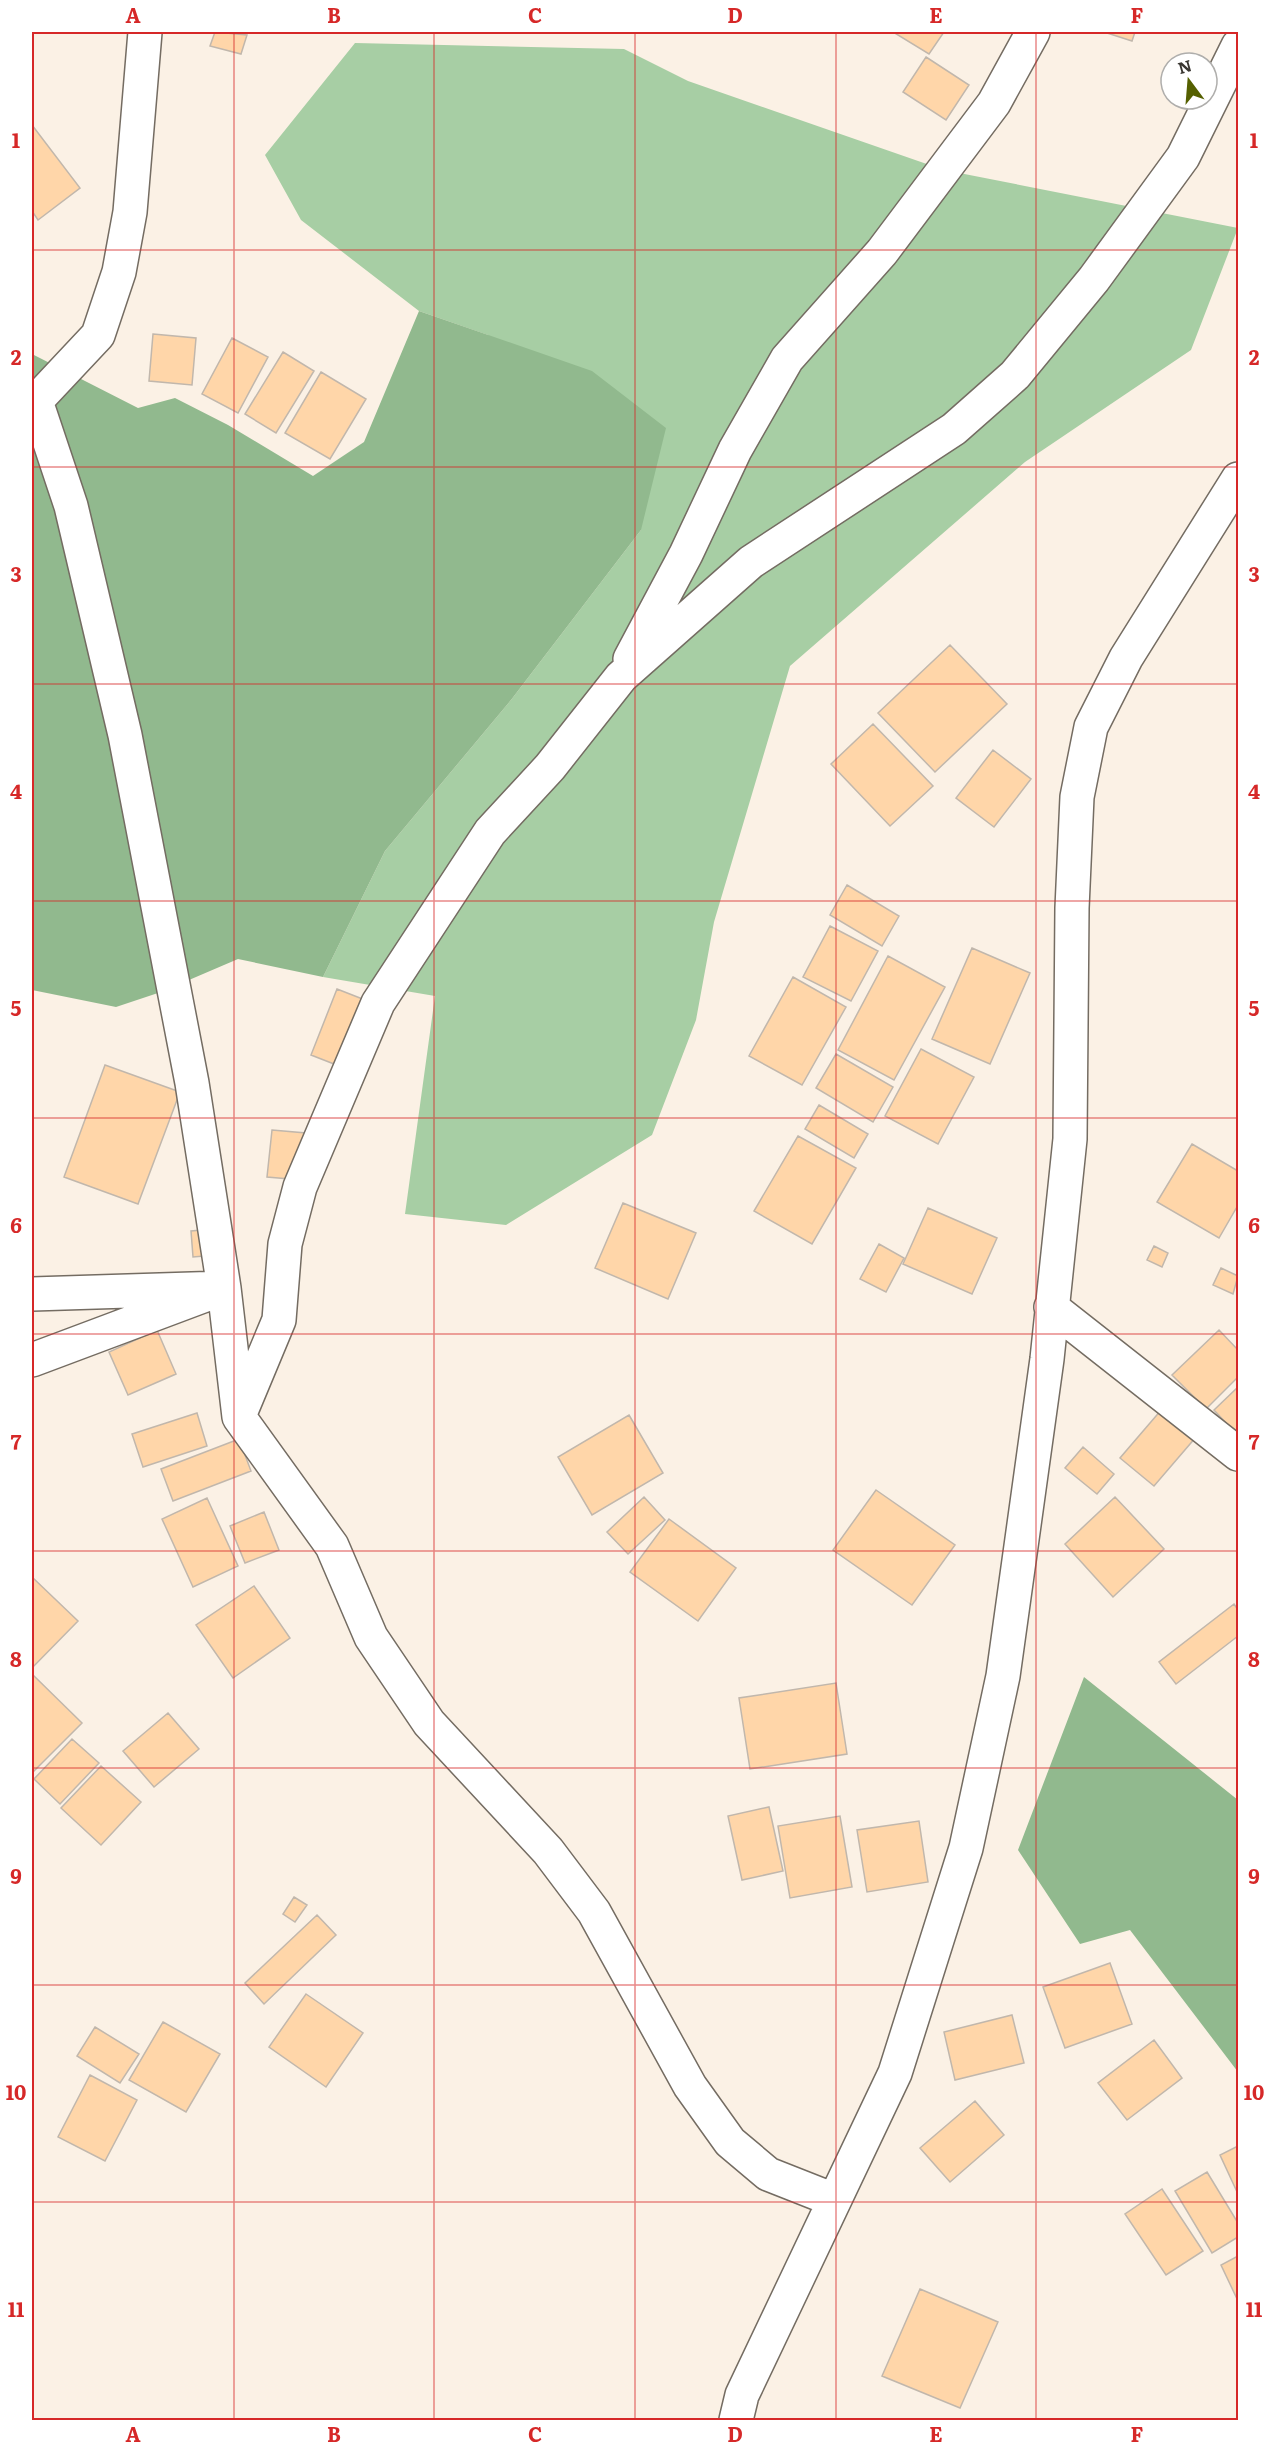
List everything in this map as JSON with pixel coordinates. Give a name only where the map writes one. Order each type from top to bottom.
[{"type":"street","points":[[145,32],[130,212],[119,272],[98,335],[34,400],[71,506],[126,735],[192,1083],[224,1288],[239,1417],[332,1546],[371,1637],[429,1723],[548,1851],[594,1912],[690,2086],[730,2142],[768,2174],[834,2200]]},
{"type":"street","points":[[621,677],[686,554],[735,450],[788,359],[882,252],[987,113],[1033,32]]},
{"type":"street","points":[[239,1417],[279,1320],[285,1245],[300,1187],[378,1003],[490,832],[550,767],[621,677],[751,562],[954,429],[1015,375],[1094,279],[1183,158],[1239,46]]},
{"type":"street","points":[[736,2421],[742,2395],[895,2073],[966,1848],[1003,1676],[1047,1359],[1070,1138],[1072,908],[1077,797],[1091,727],[1126,658],[1239,479]]},
{"type":"street","points":[[32,1294],[224,1288]]},
{"type":"street","points":[[32,1360],[224,1288]]},
{"type":"street","points":[[1051,1307],[1239,1454]]},
{"type":"green space","points":[[355,43],[624,49],[688,81],[944,170],[1238,228],[1191,350],[1025,462],[790,666],[714,922],[696,1020],[652,1135],[506,1225],[405,1214],[435,996],[323,977],[385,851],[511,700],[641,530],[488,335],[419,311],[301,220],[265,155]]},
{"type":"green space","points":[[419,311],[592,371],[666,428],[641,530],[511,700],[385,851],[323,977],[238,959],[161,992],[116,1007],[32,990],[32,354],[138,408],[175,398],[228,425],[313,476],[364,442]]},
{"type":"green space","points":[[1084,1677],[1238,1800],[1238,2072],[1130,1930],[1080,1944],[1018,1850]]},
{"type":"building","points":[[215,32],[247,35],[241,54],[210,46]]},
{"type":"building","points":[[893,32],[944,32],[929,54]]},
{"type":"building","points":[[1104,32],[1135,32],[1132,41]]},
{"type":"building","points":[[926,57],[969,85],[946,120],[903,92]]},
{"type":"building","points":[[32,125],[80,188],[38,220],[32,211]]},
{"type":"building","points":[[153,334],[196,338],[192,385],[149,381]]},
{"type":"building","points":[[232,338],[268,357],[238,413],[202,394]]},
{"type":"building","points":[[283,352],[314,371],[276,433],[245,414]]},
{"type":"building","points":[[321,372],[366,399],[330,459],[285,433]]},
{"type":"building","points":[[950,645],[1007,704],[935,772],[878,713]]},
{"type":"building","points":[[873,724],[933,786],[890,826],[831,764]]},
{"type":"building","points":[[993,750],[1031,779],[994,827],[956,798]]},
{"type":"building","points":[[847,885],[899,916],[882,946],[830,915]]},
{"type":"building","points":[[830,926],[878,951],[851,1001],[803,977]]},
{"type":"building","points":[[972,948],[1030,973],[990,1064],[932,1039]]},
{"type":"building","points":[[888,956],[945,987],[894,1080],[838,1050]]},
{"type":"building","points":[[793,977],[846,1007],[802,1085],[749,1056]]},
{"type":"building","points":[[337,989],[383,1007],[357,1073],[311,1055]]},
{"type":"building","points":[[921,1049],[974,1077],[938,1144],[885,1116]]},
{"type":"building","points":[[836,1054],[893,1087],[873,1122],[816,1088]]},
{"type":"building","points":[[105,1065],[180,1092],[138,1204],[64,1177]]},
{"type":"building","points":[[819,1105],[868,1134],[854,1158],[805,1129]]},
{"type":"building","points":[[272,1130],[306,1133],[301,1180],[267,1177]]},
{"type":"building","points":[[798,1136],[856,1168],[812,1244],[754,1211]]},
{"type":"building","points":[[1192,1144],[1238,1171],[1238,1205],[1219,1238],[1157,1202]]},
{"type":"building","points":[[623,1203],[696,1233],[668,1299],[595,1268]]},
{"type":"building","points":[[928,1208],[997,1238],[972,1294],[903,1264]]},
{"type":"building","points":[[213,1229],[216,1255],[193,1257],[191,1231]]},
{"type":"building","points":[[879,1244],[904,1258],[886,1292],[860,1279]]},
{"type":"building","points":[[1154,1246],[1168,1253],[1162,1267],[1147,1260]]},
{"type":"building","points":[[1221,1268],[1238,1276],[1233,1294],[1213,1285]]},
{"type":"building","points":[[157,1330],[176,1374],[128,1395],[109,1352]]},
{"type":"building","points":[[1219,1330],[1238,1350],[1238,1377],[1206,1409],[1172,1375]]},
{"type":"building","points":[[1238,1387],[1238,1436],[1214,1410]]},
{"type":"building","points":[[1168,1402],[1202,1430],[1154,1486],[1120,1458]]},
{"type":"building","points":[[197,1413],[207,1446],[143,1467],[132,1434]]},
{"type":"building","points":[[629,1415],[663,1473],[592,1515],[558,1457]]},
{"type":"building","points":[[239,1439],[251,1471],[173,1501],[161,1469]]},
{"type":"building","points":[[1083,1447],[1114,1474],[1097,1494],[1065,1468]]},
{"type":"building","points":[[876,1490],[955,1545],[912,1605],[833,1550]]},
{"type":"building","points":[[644,1497],[665,1520],[628,1554],[607,1532]]},
{"type":"building","points":[[1115,1497],[1164,1549],[1113,1597],[1065,1544]]},
{"type":"building","points":[[207,1498],[238,1566],[193,1587],[162,1519]]},
{"type":"building","points":[[264,1512],[279,1550],[245,1563],[230,1526]]},
{"type":"building","points":[[669,1519],[736,1568],[698,1621],[630,1572]]},
{"type":"building","points":[[32,1577],[78,1621],[32,1668]]},
{"type":"building","points":[[254,1586],[290,1638],[233,1678],[196,1625]]},
{"type":"building","points":[[1234,1604],[1238,1610],[1238,1636],[1176,1684],[1159,1662]]},
{"type":"building","points":[[32,1674],[82,1723],[32,1773]]},
{"type":"building","points":[[836,1683],[847,1754],[750,1769],[739,1698]]},
{"type":"building","points":[[168,1713],[199,1749],[154,1787],[123,1751]]},
{"type":"building","points":[[72,1739],[99,1763],[60,1804],[34,1779]]},
{"type":"building","points":[[101,1766],[141,1802],[101,1845],[61,1808]]},
{"type":"building","points":[[769,1807],[783,1871],[742,1880],[728,1816]]},
{"type":"building","points":[[840,1816],[852,1887],[790,1898],[778,1826]]},
{"type":"building","points":[[919,1821],[928,1882],[867,1892],[857,1830]]},
{"type":"building","points":[[294,1897],[307,1905],[295,1922],[283,1914]]},
{"type":"building","points":[[317,1915],[336,1935],[264,2004],[245,1983]]},
{"type":"building","points":[[1110,1963],[1132,2024],[1065,2048],[1043,1987]]},
{"type":"building","points":[[306,1994],[363,2033],[326,2087],[269,2047]]},
{"type":"building","points":[[1012,2015],[1024,2063],[955,2080],[944,2032]]},
{"type":"building","points":[[163,2022],[220,2054],[186,2112],[129,2080]]},
{"type":"building","points":[[95,2027],[139,2054],[120,2083],[77,2056]]},
{"type":"building","points":[[1154,2040],[1182,2078],[1127,2120],[1098,2083]]},
{"type":"building","points":[[90,2075],[137,2100],[105,2161],[58,2137]]},
{"type":"building","points":[[975,2101],[1004,2135],[950,2182],[920,2148]]},
{"type":"building","points":[[1238,2146],[1238,2194],[1220,2155]]},
{"type":"building","points":[[1207,2172],[1238,2223],[1238,2237],[1212,2253],[1175,2191]]},
{"type":"building","points":[[1162,2189],[1203,2251],[1166,2275],[1125,2214]]},
{"type":"building","points":[[1238,2256],[1238,2301],[1221,2265]]},
{"type":"building","points":[[920,2289],[998,2322],[960,2408],[882,2376]]}]
